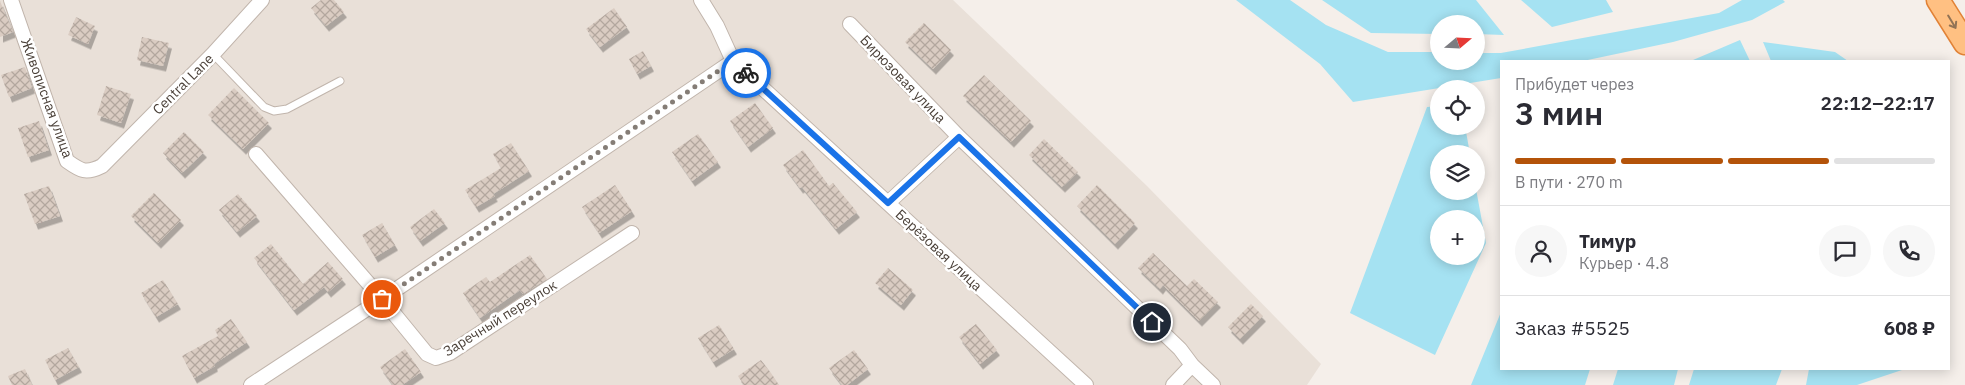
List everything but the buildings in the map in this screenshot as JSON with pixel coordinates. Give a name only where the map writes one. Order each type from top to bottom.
[{"type":"highway","points":[[1938,0],[1965,43]]},
{"type":"street","name":"Живописная улица","points":[[12,0],[67,161],[80,171],[92,171],[102,166]]},
{"type":"street","name":"Central Lane","points":[[102,166],[213,54],[262,0]]},
{"type":"street","name":"Берёзовая улица","points":[[701,0],[717,26],[733,61],[1086,385]]},
{"type":"street","name":"Бирюзовая улица","points":[[850,24],[959,137],[1180,349],[1192,365],[1212,385]]},
{"type":"street","points":[[251,385],[382,299],[733,61]]},
{"type":"street","points":[[888,203],[959,137]]},
{"type":"street","points":[[256,154],[382,299]]},
{"type":"street","name":"Заречный переулок","points":[[382,299],[427,354],[436,358],[450,352],[632,233]]},
{"type":"street","points":[[1173,385],[1192,365]]},
{"type":"lane","points":[[213,54],[264,107],[274,111],[287,110],[340,81]]},
{"type":"shaded area","points":[[0,0],[953,0],[1147,186],[1321,364],[1307,385],[0,385]]},
{"type":"water","points":[[1236,0],[1290,0],[1326,25],[1388,52],[1430,52],[1430,70],[1485,70],[1485,53],[1501,53],[1719,13],[1742,0],[1783,0],[1785,2],[1752,20],[1673,42],[1588,60],[1500,60],[1500,78],[1485,81],[1430,80],[1430,90],[1353,102],[1320,64]]},
{"type":"water","points":[[1322,0],[1476,0],[1504,35],[1485,34],[1485,15],[1430,15],[1430,34],[1371,33]]},
{"type":"water","points":[[1521,0],[1606,0],[1613,12],[1552,27]]},
{"type":"water","points":[[1740,40],[1750,60],[1693,60]]},
{"type":"water","points":[[1763,42],[1835,52],[1847,60],[1771,60]]},
{"type":"water","points":[[1427,107],[1430,107],[1430,135],[1467,135],[1468,145],[1430,145],[1430,200],[1478,200],[1480,210],[1430,210],[1430,265],[1476,265],[1435,355],[1350,313]]},
{"type":"water","points":[[1500,314],[1500,370],[1590,370],[1585,385],[1471,385]]},
{"type":"water","points":[[1618,370],[1678,370],[1674,385],[1613,385]]},
{"type":"water","points":[[1694,370],[1782,370],[1776,385],[1689,385]]},
{"type":"water","points":[[1809,370],[1902,370],[1857,385],[1806,385]]},
{"type":"way so far","points":[[382,299],[733,61],[746,73]]},
{"type":"route","points":[[746,73],[888,203],[959,137],[1152,322]]}]
